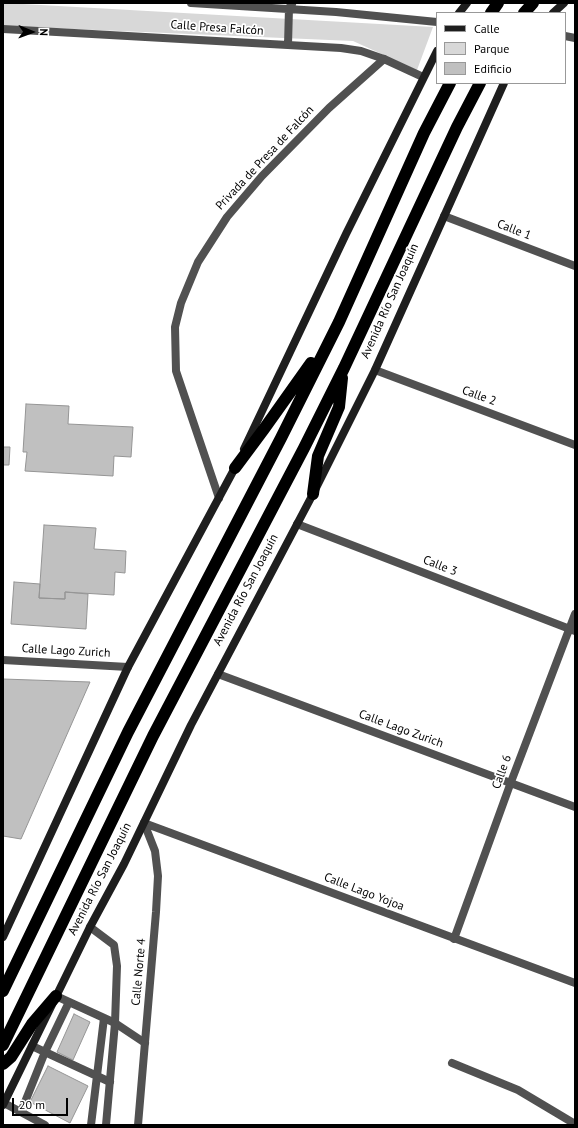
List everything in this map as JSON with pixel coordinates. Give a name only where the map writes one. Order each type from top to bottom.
[{"type":"highway","points":[[492,12],[498,3]]},
{"type":"highway","points":[[525,12],[533,3]]},
{"type":"highway","points":[[3,991],[128,732],[281,438],[339,322],[424,133],[449,84]]},
{"type":"highway","name":"Avenida Río San Joaquín","points":[[3,1045],[153,736],[304,448],[344,368],[480,84]]},
{"type":"highway","points":[[235,468],[303,375],[339,322]]},
{"type":"highway","points":[[312,494],[318,456],[339,407],[344,368]]},
{"type":"highway","points":[[3,1064],[11,1057],[32,1024],[56,996]]},
{"type":"main road","points":[[460,12],[467,3]]},
{"type":"main road","points":[[554,12],[564,3]]},
{"type":"main road","points":[[3,937],[128,667],[235,468],[346,234],[436,53]]},
{"type":"main road","name":"Avenida Río San Joaquín","points":[[4,1104],[90,927],[124,864],[191,725],[297,524],[374,370],[504,84]]},
{"type":"street","name":"Calle Presa Falcón","points":[[191,3],[291,6],[436,22]]},
{"type":"street","points":[[288,45],[291,6]]},
{"type":"street","name":"Calle Presa Falcón","points":[[3,29],[173,37],[341,48],[361,51],[384,59],[423,77]]},
{"type":"street","name":"Privada de Presa de Falcón","points":[[219,498],[176,371],[175,327],[181,303],[198,262],[227,217],[262,176],[329,108],[384,59]]},
{"type":"street","name":"Calle 1","points":[[444,216],[575,266]]},
{"type":"street","name":"Calle 2","points":[[374,370],[575,444]]},
{"type":"street","name":"Calle 3","points":[[297,524],[572,630]]},
{"type":"street","name":"Calle 6","points":[[454,939],[511,782],[572,630],[575,614]]},
{"type":"street","name":"Calle Lago Zurich","points":[[3,660],[128,667]]},
{"type":"street","name":"Calle Lago Zurich","points":[[218,674],[575,807]]},
{"type":"street","name":"Calle Lago Yojoa","points":[[144,823],[575,983]]},
{"type":"street","name":"Calle Norte 4","points":[[138,1125],[158,876],[155,851],[144,823]]},
{"type":"street","name":"Calle Norte 4","points":[[90,927],[114,945],[117,966],[115,1023],[106,1125]]},
{"type":"street","points":[[56,996],[115,1023],[145,1043]]},
{"type":"street","points":[[21,1112],[45,1052],[69,1002]]},
{"type":"street","points":[[92,1125],[104,1018]]},
{"type":"street","points":[[32,1046],[110,1082]]},
{"type":"street","points":[[452,1063],[518,1090],[575,1124]]},
{"type":"street","points":[[4,1104],[45,1125]]},
{"type":"green space","points":[[3,3],[433,27],[417,70],[353,41],[3,26]]},
{"type":"building","points":[[26,404],[69,406],[68,424],[133,427],[131,457],[114,456],[113,476],[25,471],[27,452],[23,452]]},
{"type":"building","points":[[3,447],[10,447],[9,465],[3,465]]},
{"type":"building","points":[[44,525],[96,528],[94,549],[126,551],[125,573],[115,572],[114,595],[65,592],[65,599],[39,598]]},
{"type":"building","points":[[14,582],[40,584],[39,598],[65,599],[65,592],[88,594],[86,629],[11,624]]},
{"type":"building","points":[[3,679],[90,682],[21,839],[3,836]]},
{"type":"building","points":[[74,1014],[90,1022],[73,1060],[57,1052]]},
{"type":"building","points":[[48,1066],[88,1086],[70,1123],[30,1102]]}]
